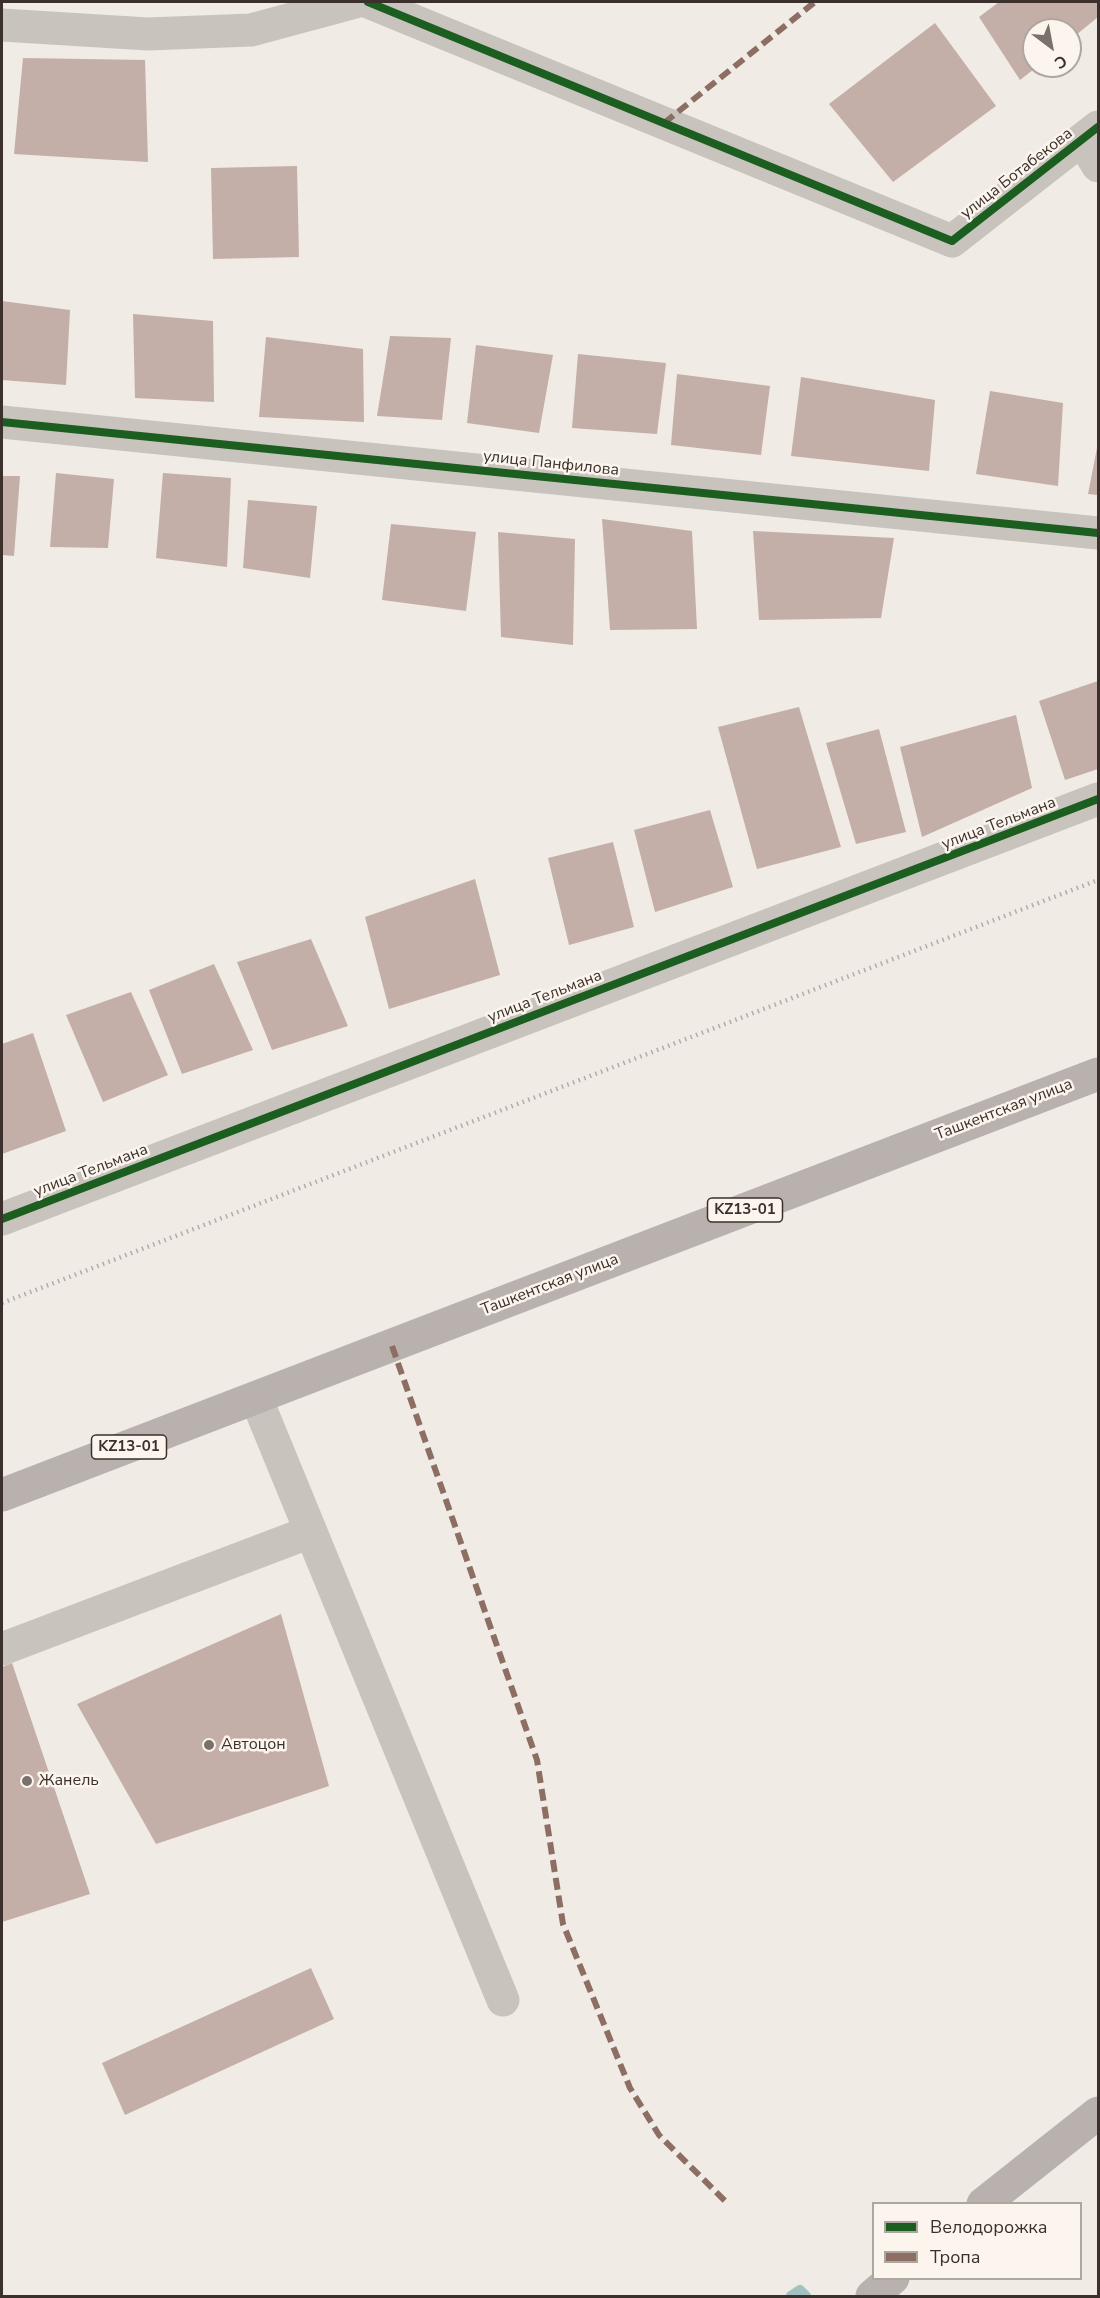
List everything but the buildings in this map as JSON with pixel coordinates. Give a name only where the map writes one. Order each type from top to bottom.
[{"type":"main road","name":"Ташкентская улица","points":[[2,1495],[1098,1074]]},
{"type":"main road","points":[[986,2202],[1098,2113]]},
{"type":"main road","points":[[872,2296],[891,2280]]},
{"type":"street","points":[[2,25],[148,34],[251,30],[355,2]]},
{"type":"street","name":"улица Ботабекова","points":[[368,2],[952,241],[1093,144]]},
{"type":"street","name":"улица Панфилова","points":[[2,422],[1098,533]]},
{"type":"street","name":"улица Тельмана","points":[[2,1219],[1098,799]]},
{"type":"street","points":[[256,1398],[309,1532],[503,2000]]},
{"type":"street","points":[[2,1649],[309,1532]]},
{"type":"waterway","points":[[791,2296],[800,2290],[806,2296]]},
{"type":"railway","points":[[2,1303],[1098,880]]},
{"type":"marked path","points":[[664,123],[815,2]]},
{"type":"marked path","points":[[392,1346],[537,1760],[563,1924],[630,2088],[659,2135],[727,2203]]},
{"type":"cycle path","points":[[368,2],[952,241],[1098,127]]},
{"type":"cycle path","points":[[2,422],[1098,533]]},
{"type":"cycle path","points":[[2,1219],[1098,799]]},
{"type":"place","name":"Автоцон","points":[[209,1745]]},
{"type":"place","name":"Жанель","points":[[27,1781]]}]
